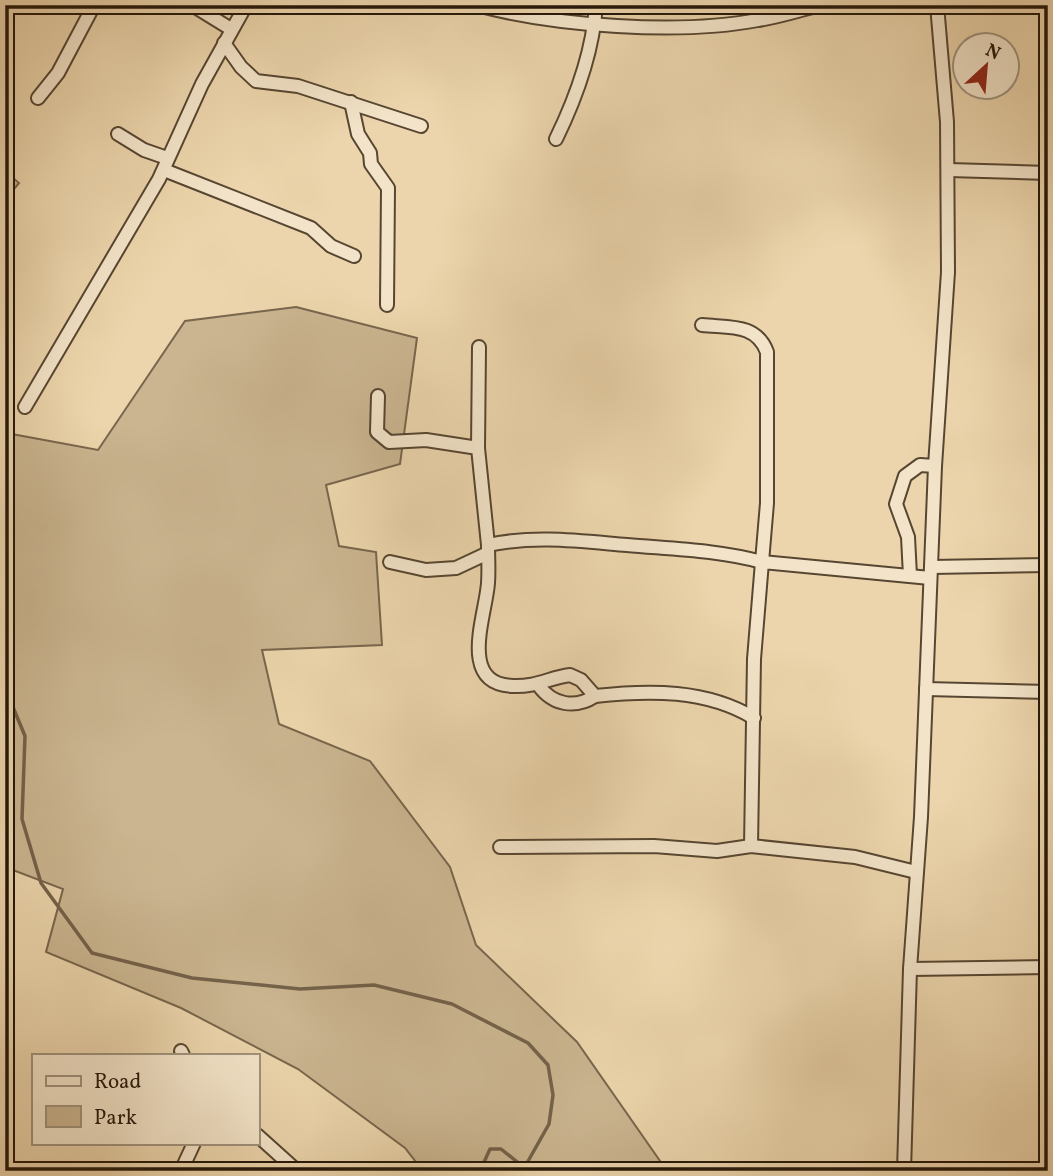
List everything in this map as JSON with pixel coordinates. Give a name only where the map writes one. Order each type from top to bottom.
[{"type":"street","points":[[38,98],[58,73],[94,5]]},
{"type":"street","points":[[191,5],[231,29]]},
{"type":"street","points":[[25,407],[165,164],[231,29],[246,5]]},
{"type":"street","points":[[477,5],[515,14],[688,27],[758,20],[820,5]]},
{"type":"street","points":[[556,139],[573,106],[595,22],[596,5]]},
{"type":"street","points":[[756,5],[758,20]]},
{"type":"street","points":[[904,1171],[910,969],[935,466],[948,272],[949,170],[937,5]]},
{"type":"street","points":[[224,43],[241,68],[256,81],[298,86],[421,126]]},
{"type":"street","points":[[351,102],[358,134],[369,153],[371,164],[388,188],[387,304]]},
{"type":"street","points":[[118,134],[165,164],[311,228],[331,246],[354,256]]},
{"type":"street","points":[[949,170],[1048,173]]},
{"type":"street","points":[[702,325],[752,330],[762,339],[767,352],[767,503],[754,659],[751,846]]},
{"type":"street","points":[[478,347],[478,448],[488,549],[488,584],[477,652],[484,672],[491,681],[509,686],[539,686],[570,675],[581,680],[595,696]]},
{"type":"street","points":[[378,396],[377,432],[389,442],[426,440],[478,448]]},
{"type":"street","points":[[910,576],[908,537],[896,504],[905,475],[919,465],[935,466]]},
{"type":"street","points":[[390,562],[426,570],[456,568],[488,549],[517,539],[589,540],[736,555],[762,562],[910,576],[930,572],[1048,565]]},
{"type":"street","points":[[539,686],[547,697],[560,703],[572,704],[595,696],[649,692],[695,696],[733,705],[754,718]]},
{"type":"street","points":[[926,689],[1048,692]]},
{"type":"street","points":[[733,705],[754,700]]},
{"type":"street","points":[[500,846],[654,846],[717,850],[751,846],[855,858],[916,872]]},
{"type":"street","points":[[910,969],[1048,967]]},
{"type":"street","points":[[259,1137],[297,1171]]},
{"type":"street","points":[[181,1171],[194,1144]]},
{"type":"green space","points":[[5,171],[19,183],[5,200]]},
{"type":"green space","points":[[296,307],[417,338],[400,464],[326,485],[339,546],[376,552],[382,645],[262,650],[279,724],[370,761],[450,867],[476,945],[577,1042],[667,1171],[423,1171],[405,1148],[298,1069],[181,1008],[46,952],[63,889],[5,867],[5,417],[12,434],[98,450],[185,321]]},
{"type":"waterway","points":[[5,688],[25,736],[22,819],[41,883],[92,953],[192,978],[300,989],[374,985],[452,1004],[528,1043],[548,1065],[553,1095],[549,1124],[527,1163],[521,1165],[501,1149],[490,1149],[480,1171]]}]
